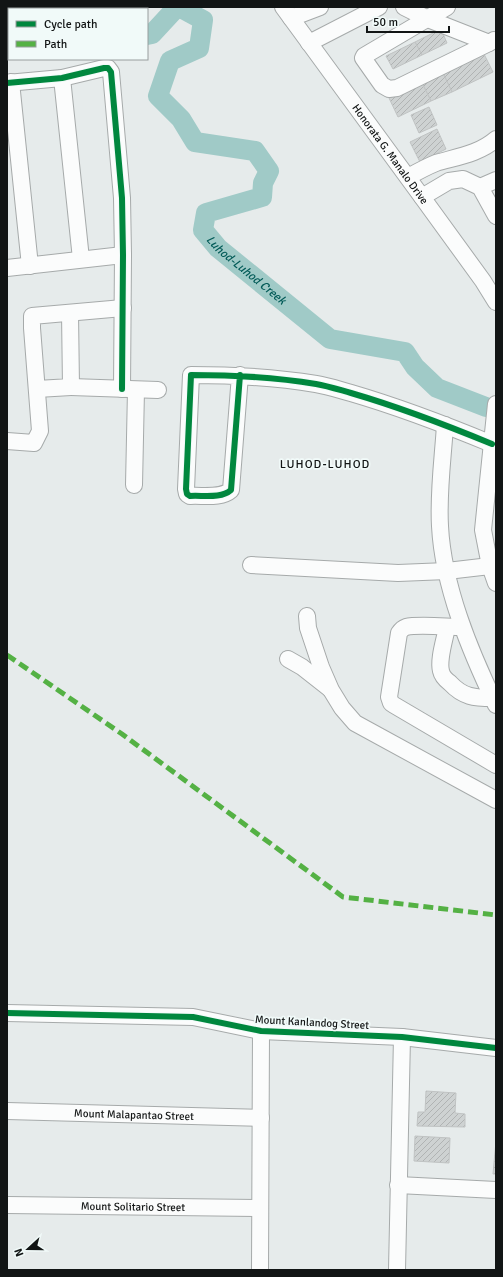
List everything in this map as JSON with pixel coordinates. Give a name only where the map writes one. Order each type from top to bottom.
[{"type":"street","points":[[287,12],[320,7]]},
{"type":"street","points":[[309,43],[379,7]]},
{"type":"street","points":[[404,7],[428,19],[493,41]]},
{"type":"street","points":[[448,7],[375,49],[363,58],[382,85],[389,89],[397,88],[493,41]]},
{"type":"street","name":"Honorata G. Manalo Drive","points":[[287,12],[483,281],[496,302]]},
{"type":"street","points":[[30,266],[14,190],[9,83],[62,78],[108,68],[111,72],[122,198],[124,255],[123,308],[134,485]]},
{"type":"street","points":[[62,78],[81,260]]},
{"type":"street","points":[[408,177],[437,163],[454,159],[472,152],[496,139]]},
{"type":"street","points":[[422,197],[448,180],[463,179],[480,187],[496,216]]},
{"type":"street","points":[[480,187],[496,180]]},
{"type":"street","points":[[7,268],[124,255]]},
{"type":"street","points":[[7,441],[34,442],[40,431],[32,316],[123,308]]},
{"type":"street","points":[[70,313],[71,387]]},
{"type":"street","points":[[240,375],[231,490],[227,494],[221,495],[190,496],[187,494],[186,489],[191,375],[240,375],[277,378],[317,384],[376,400],[446,425],[492,444]]},
{"type":"street","points":[[37,389],[71,387],[158,390]]},
{"type":"street","points":[[496,404],[492,444],[492,476],[483,530],[490,566],[496,583]]},
{"type":"street","points":[[446,425],[440,498],[440,526],[455,627],[494,702]]},
{"type":"street","points":[[251,565],[398,573],[447,572],[490,566]]},
{"type":"street","points":[[308,616],[308,628],[321,667],[331,690],[342,708],[355,723],[496,800]]},
{"type":"street","points":[[455,627],[411,626],[405,627],[401,630],[399,633],[391,683],[389,697],[390,701],[394,705],[496,765]]},
{"type":"street","points":[[455,627],[440,662],[441,671],[444,677],[458,692],[494,702]]},
{"type":"street","points":[[288,659],[302,667],[331,690]]},
{"type":"street","name":"Mount Kanlandog Street","points":[[7,1013],[193,1017],[261,1030],[402,1037],[496,1048]]},
{"type":"street","points":[[260,1270],[261,1030]]},
{"type":"street","points":[[397,1270],[402,1037]]},
{"type":"street","name":"Mount Malapantao Street","points":[[7,1111],[261,1118]]},
{"type":"street","points":[[398,1185],[496,1190]]},
{"type":"street","name":"Mount Solitario Street","points":[[7,1205],[260,1208]]},
{"type":"building","points":[[441,29],[447,43],[422,55],[415,42]]},
{"type":"building","points":[[415,42],[422,55],[393,69],[386,56]]},
{"type":"building","points":[[484,54],[493,72],[452,92],[443,73]]},
{"type":"building","points":[[443,73],[452,92],[431,101],[422,83]]},
{"type":"building","points":[[422,83],[431,101],[398,117],[389,98]]},
{"type":"building","points":[[429,107],[437,125],[419,133],[411,115]]},
{"type":"building","points":[[437,129],[446,149],[420,162],[410,142]]},
{"type":"building","points":[[426,1091],[456,1093],[455,1113],[465,1114],[465,1127],[417,1126],[418,1112],[425,1112]]},
{"type":"building","points":[[415,1136],[450,1138],[449,1163],[414,1161]]},
{"type":"building","points":[[496,1141],[496,1174],[493,1174]]},
{"type":"waterway","name":"Luhod-Luhod Creek","points":[[148,35],[152,34],[177,7]]},
{"type":"waterway","name":"Luhod-Luhod Creek","points":[[179,7],[203,20],[199,48],[170,61],[158,96],[181,119],[195,142],[255,151],[269,171],[263,183],[262,197],[206,213],[203,230],[218,248],[330,339],[405,352],[415,367],[437,388],[486,407]]},
{"type":"marked path","points":[[7,655],[122,734],[343,897],[496,915]]},
{"type":"cycle path","points":[[7,83],[62,78],[104,68],[108,68],[111,72],[122,198],[122,389]]},
{"type":"cycle path","points":[[240,375],[231,490],[217,496],[190,496],[187,494],[186,489],[191,375],[238,376],[254,377],[269,378],[325,386],[405,410],[492,444]]},
{"type":"cycle path","points":[[7,1013],[193,1017],[261,1031],[402,1037],[496,1048]]},
{"type":"district","name":"LUHOD-LUHOD","points":[[325,464]]}]
